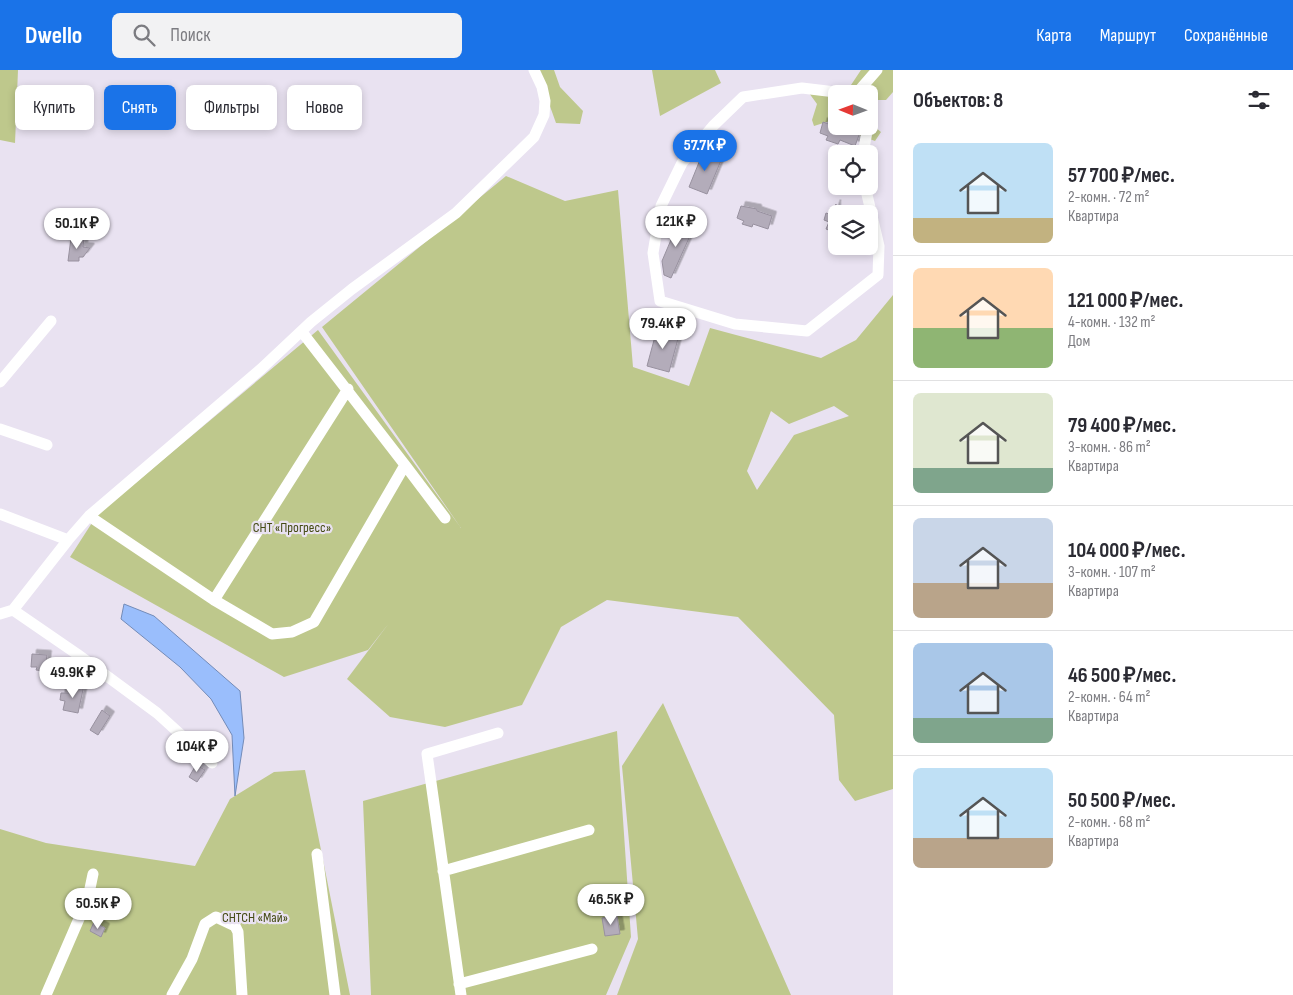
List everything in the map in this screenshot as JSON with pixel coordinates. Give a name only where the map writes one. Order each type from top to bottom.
[{"type":"street","points":[[0,614],[13,610],[89,516],[352,289],[456,212],[534,137],[544,115],[545,101],[542,87],[534,70]]},
{"type":"street","points":[[864,85],[877,70]]},
{"type":"street","points":[[828,91],[802,88],[743,97],[713,126],[682,163],[661,206],[653,254],[660,301],[735,324],[807,331],[878,275],[879,246],[867,195]]},
{"type":"street","points":[[0,382],[51,321]]},
{"type":"street","points":[[302,332],[445,518]]},
{"type":"street","points":[[214,600],[348,390]]},
{"type":"street","points":[[0,429],[48,445]]},
{"type":"street","points":[[89,516],[214,600],[272,634],[292,632],[314,622],[405,465]]},
{"type":"street","points":[[0,514],[68,540]]},
{"type":"street","points":[[13,610],[77,654],[156,713],[212,763]]},
{"type":"street","points":[[498,734],[427,754],[460,989],[592,950]]},
{"type":"street","points":[[443,871],[589,830]]},
{"type":"street","points":[[317,854],[335,995]]},
{"type":"street","points":[[46,995],[88,898],[93,874]]},
{"type":"street","points":[[172,995],[192,959],[205,924],[216,917],[235,926],[238,932],[242,995]]},
{"type":"green space","points":[[0,70],[18,70],[17,85],[15,85],[15,143],[0,140]]},
{"type":"green space","points":[[537,70],[554,70],[560,87],[583,111],[580,124],[556,123]]},
{"type":"green space","points":[[652,70],[715,70],[721,83],[660,116]]},
{"type":"green space","points":[[861,70],[893,70],[893,92],[886,100],[878,100],[878,85],[851,85]]},
{"type":"green space","points":[[809,93],[828,94],[828,122],[814,126],[812,120],[817,104]]},
{"type":"green space","points":[[878,130],[881,132],[875,141],[859,135],[878,135]]},
{"type":"green space","name":"СНТ «Прогресс»","points":[[506,176],[565,201],[618,190],[633,367],[689,386],[710,328],[821,358],[856,340],[893,295],[893,789],[855,801],[839,780],[834,715],[738,617],[607,600],[561,627],[522,705],[445,727],[390,717],[347,679],[389,623],[368,650],[284,677],[70,557],[97,515],[318,330],[461,528],[322,327]],"holes":[[[834,406],[849,416],[794,435],[757,490],[747,471],[771,411],[789,424]]]},
{"type":"green space","points":[[663,703],[791,995],[617,995],[638,939],[622,766]]},
{"type":"green space","points":[[617,731],[631,937],[606,995],[371,995],[363,801]]},
{"type":"green space","name":"СНТСН «Май»","points":[[305,770],[350,995],[0,995],[0,829],[46,843],[195,866],[230,799],[274,772]]},
{"type":"water","points":[[124,604],[154,616],[240,691],[244,738],[235,796],[232,735],[211,699],[180,667],[121,619]]},
{"type":"building","points":[[823,122],[828,124],[828,135],[859,135],[855,145],[852,145],[840,140],[838,144],[826,140],[828,136],[820,133]]},
{"type":"building","points":[[704,150],[722,158],[707,194],[689,187]]},
{"type":"building","points":[[741,206],[757,209],[757,211],[772,216],[768,229],[753,224],[752,227],[742,224],[744,221],[737,218]]},
{"type":"building","points":[[826,213],[828,214],[828,222],[824,220]]},
{"type":"building","points":[[679,221],[694,227],[671,278],[664,275],[662,261]]},
{"type":"building","points":[[71,238],[84,239],[83,247],[90,248],[83,257],[79,257],[79,261],[68,261]]},
{"type":"building","points":[[657,329],[679,335],[669,372],[647,366]]},
{"type":"building","points":[[32,654],[47,655],[45,671],[36,670],[37,667],[31,667]]},
{"type":"building","points":[[76,683],[84,685],[78,713],[63,710],[65,701],[60,700],[61,693],[74,693]]},
{"type":"building","points":[[102,710],[110,716],[98,735],[90,730]]},
{"type":"building","points":[[196,765],[205,770],[197,782],[189,777]]},
{"type":"building","points":[[617,916],[620,934],[605,936],[602,918]]},
{"type":"building","points":[[94,922],[105,928],[101,937],[90,931]]}]
